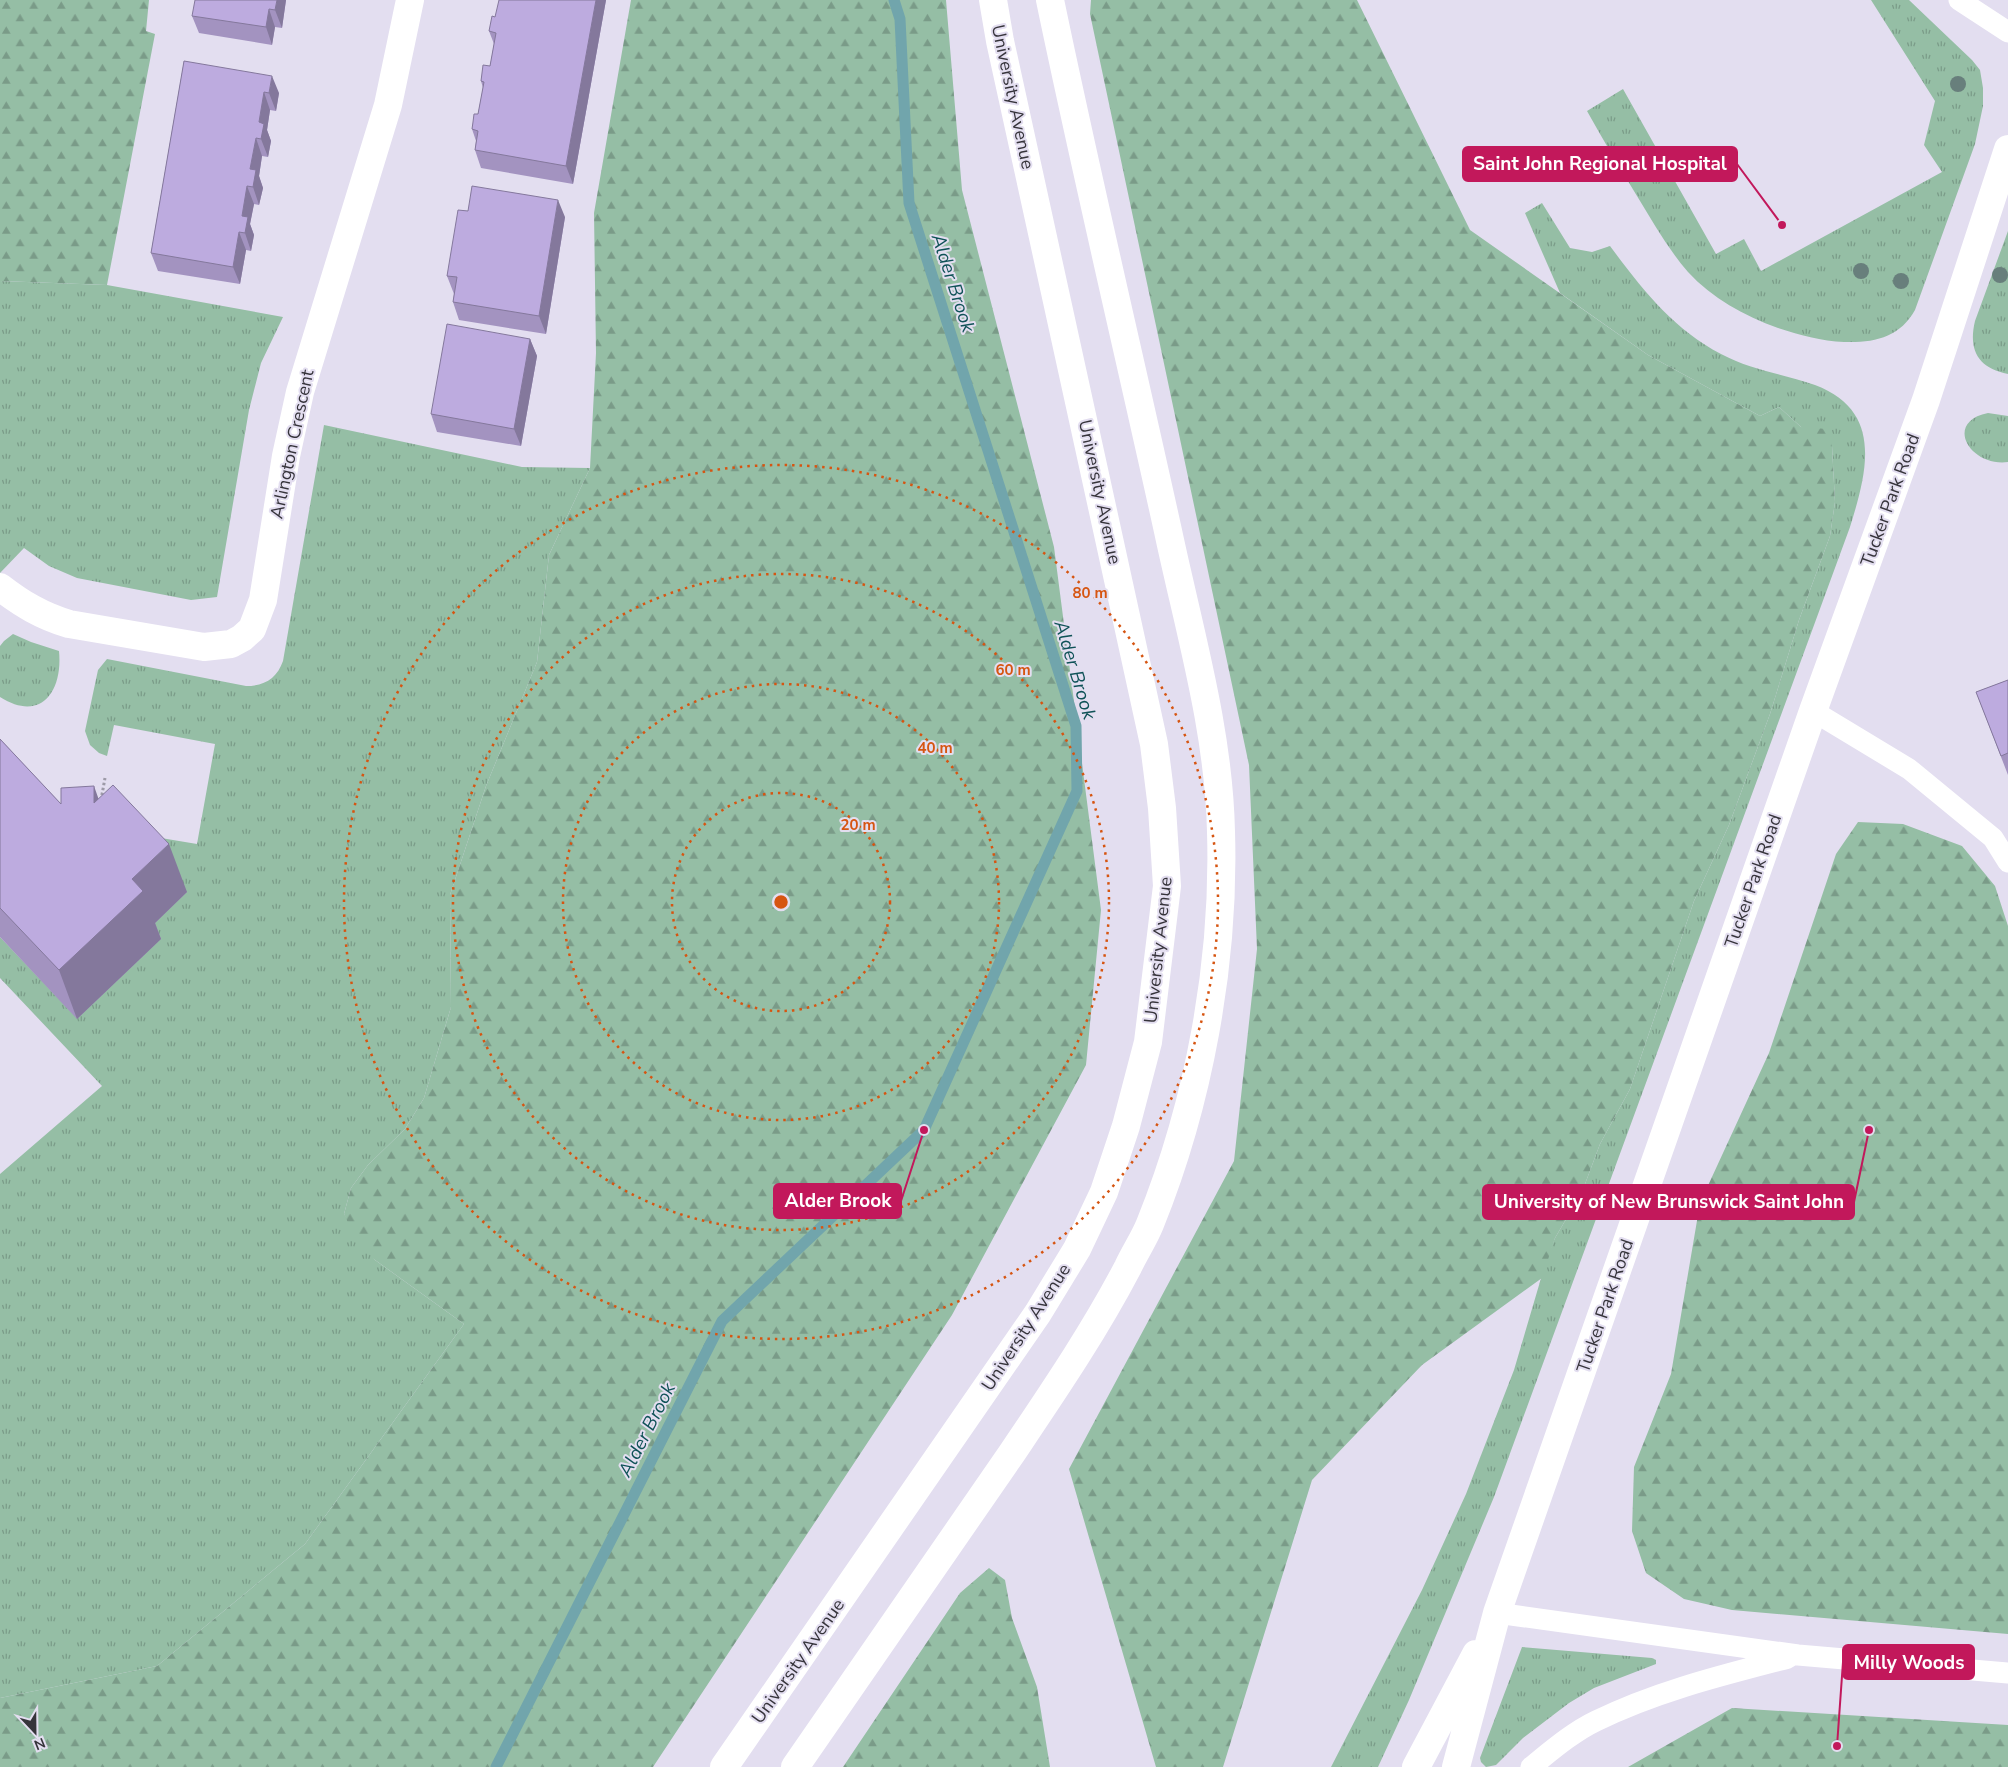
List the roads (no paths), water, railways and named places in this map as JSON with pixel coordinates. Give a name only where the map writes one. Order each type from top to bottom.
[{"type":"main road","name":"Arlington Crescent","points":[[0,588],[22,604],[50,618],[68,624],[204,647],[230,644],[242,638],[252,629],[263,600],[286,456],[300,392],[388,105],[410,0]]},
{"type":"main road","name":"University Avenue","points":[[724,1767],[1038,1313],[1077,1249],[1104,1192],[1126,1126],[1148,1042],[1167,886],[1162,808],[1154,744],[1000,41],[993,0]]},
{"type":"main road","points":[[795,1767],[883,1643],[1062,1380],[1109,1303],[1148,1227],[1178,1145],[1198,1067],[1211,991],[1220,903],[1222,831],[1216,759],[1159,489],[1072,108],[1050,0]]},
{"type":"main road","name":"Tucker Park Road","points":[[1456,1767],[1497,1613],[1813,711],[1926,400],[2008,149]]},
{"type":"main road","name":"Tucker Park Road","points":[[1416,1767],[1497,1613]]},
{"type":"lane","points":[[1959,0],[2008,32]]},
{"type":"lane","points":[[1813,711],[1909,769],[1993,838],[2008,862]]},
{"type":"lane","points":[[1497,1613],[1798,1655],[2008,1673]]},
{"type":"lane","points":[[1531,1767],[1546,1754],[1594,1722],[1643,1700],[1718,1676],[1798,1655]]},
{"type":"waterway","name":"Alder Brook","points":[[496,1767],[722,1321],[924,1130],[1077,791],[1076,726],[909,203],[900,19],[894,0]]},
{"type":"place","name":"Saint John Regional Hospital","points":[[1782,225]]},
{"type":"place","name":"Alder Brook","points":[[924,1130]]},
{"type":"place","name":"University of New Brunswick Saint John","points":[[1869,1130]]},
{"type":"place","name":"Milly Woods","points":[[1837,1746]]}]
